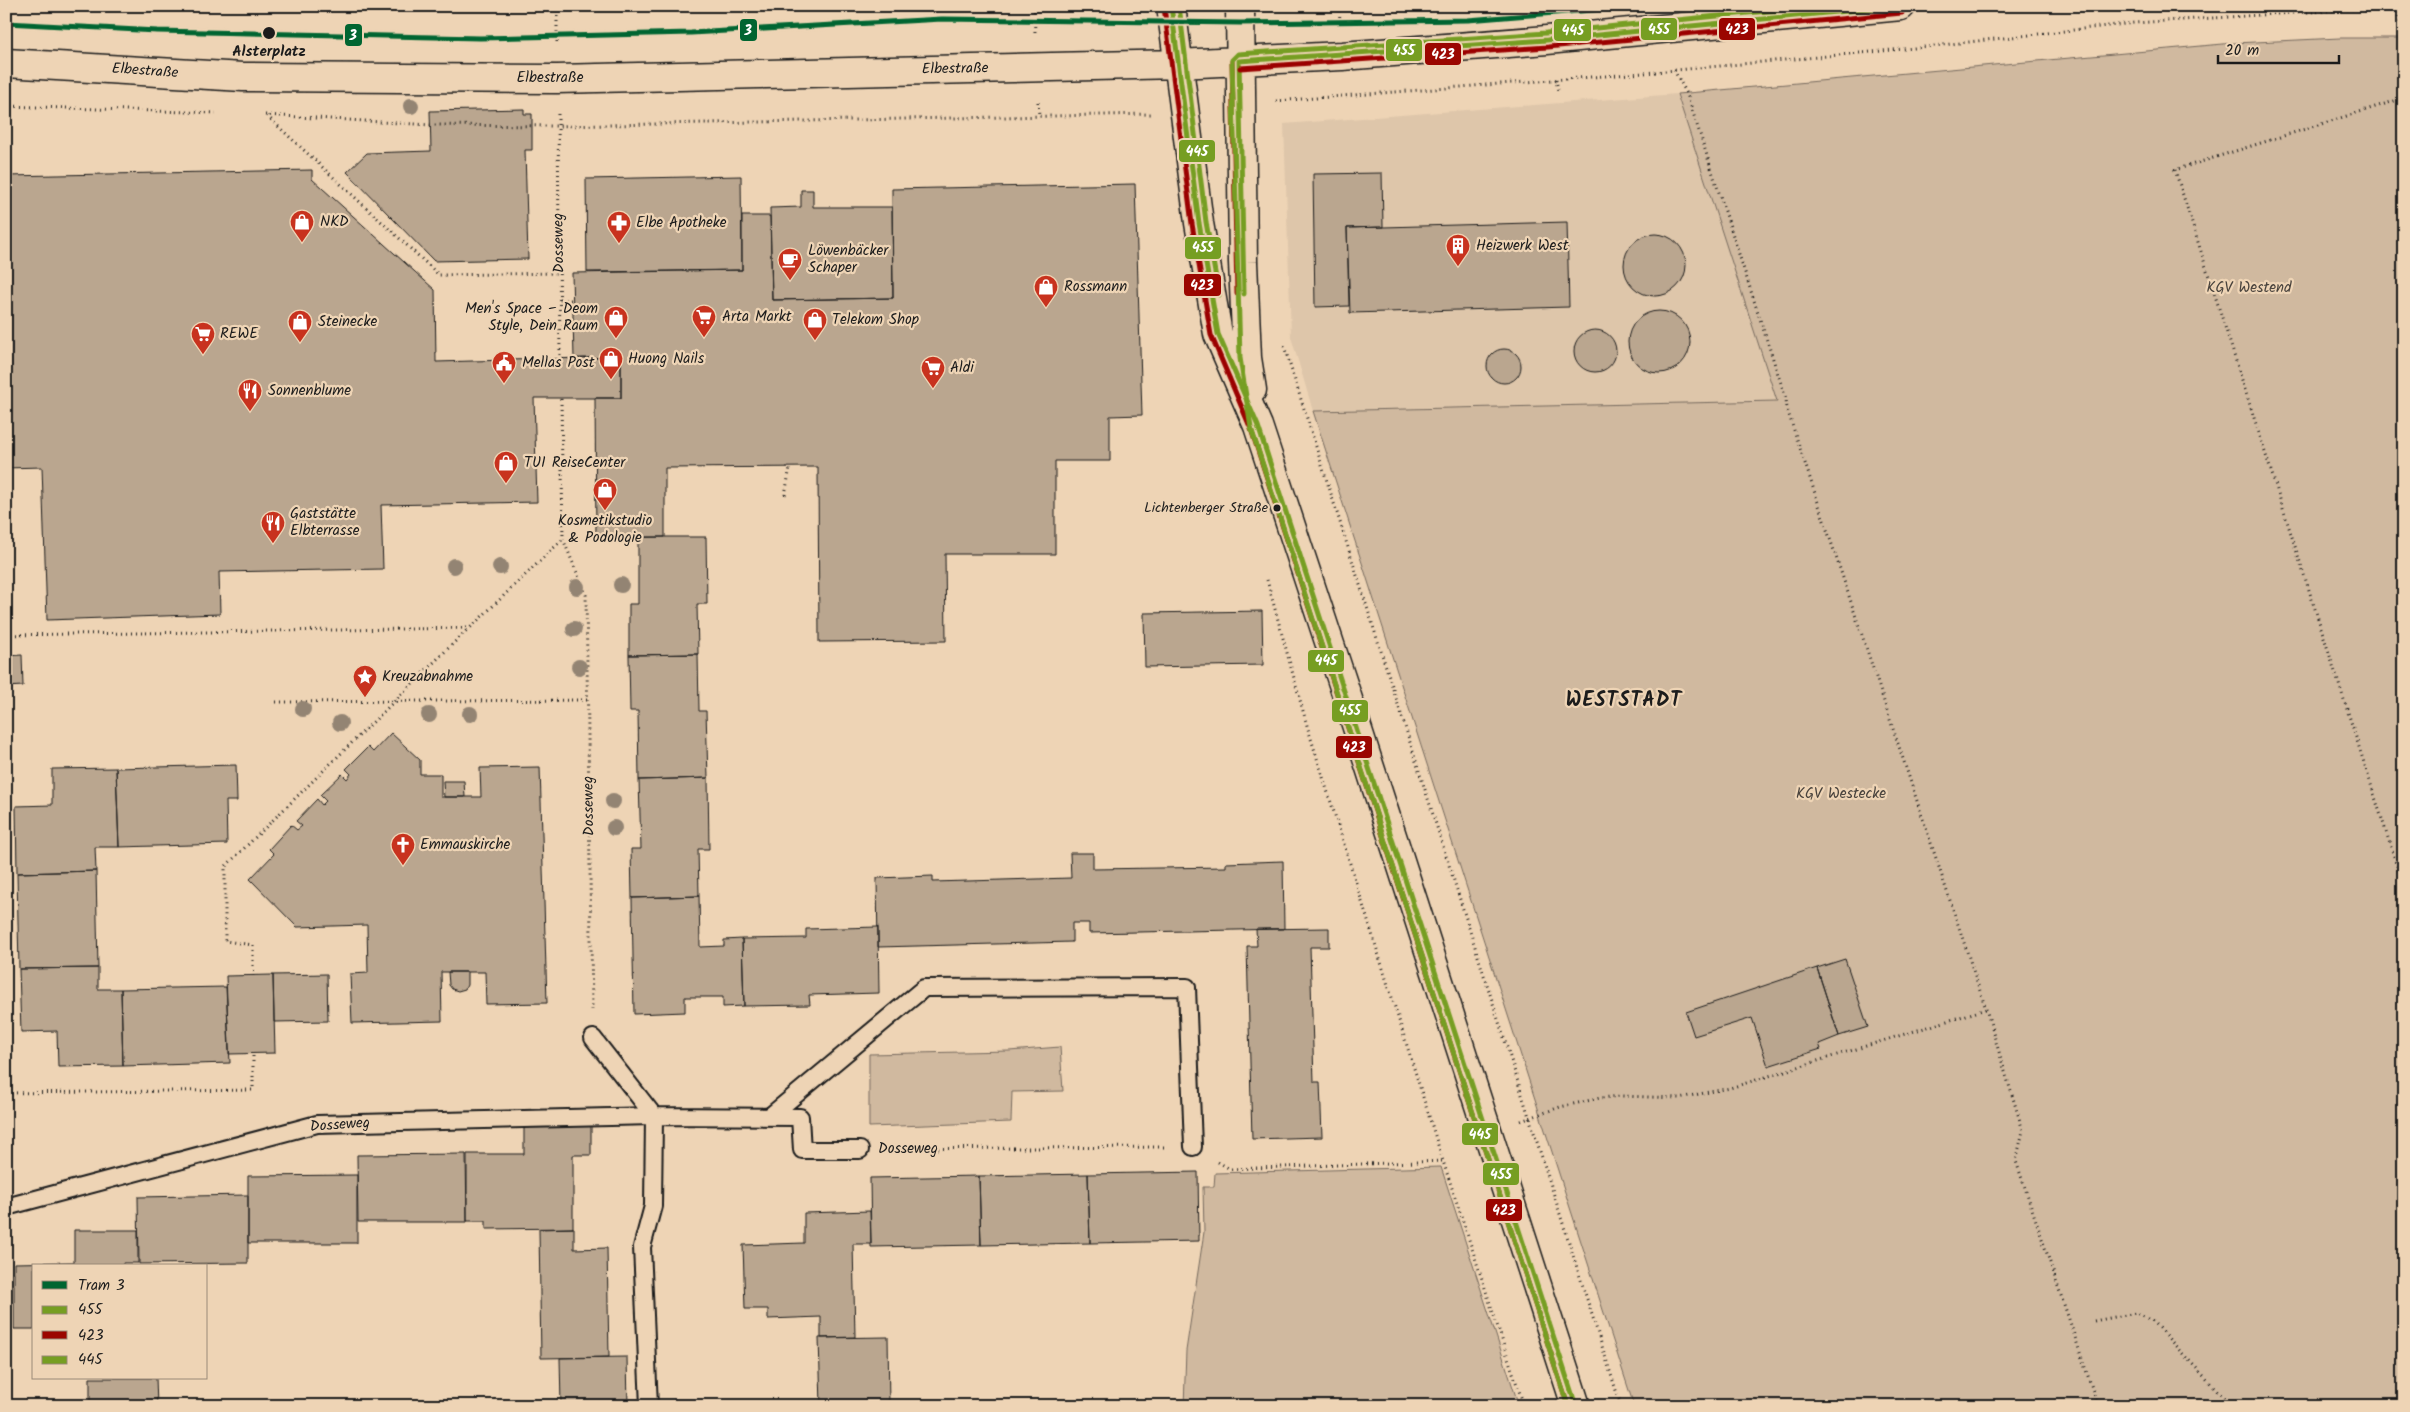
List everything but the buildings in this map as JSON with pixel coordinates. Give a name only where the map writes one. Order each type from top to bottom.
[{"type":"street","points":[[1171,6],[1199,224],[1218,334],[1258,426],[1576,1406]]},
{"type":"street","points":[[1240,6],[1239,61],[1247,358],[1258,426]]},
{"type":"street","name":"Elbestraße","points":[[6,63],[243,77],[538,79],[1178,64],[1547,40],[1901,6]]},
{"type":"lane","points":[[769,1117],[924,988],[1187,987],[1193,1147]]},
{"type":"lane","points":[[593,1038],[654,1116],[653,1206],[642,1247],[649,1406]]},
{"type":"lane","name":"Dosseweg","points":[[6,1207],[317,1124],[654,1116],[800,1117],[802,1150],[860,1150]]},
{"type":"path","points":[[1240,104],[1674,70],[1925,47],[2134,23],[2404,6]]},
{"type":"path","points":[[2395,7],[2404,34]]},
{"type":"path","points":[[1674,70],[1687,94],[1725,208],[1786,399],[1787,409],[1986,1009],[2023,1131],[2016,1161],[2098,1406]]},
{"type":"path","points":[[1556,79],[1558,91]]},
{"type":"path","points":[[2404,98],[2175,170],[2402,876],[2404,888]]},
{"type":"path","points":[[6,106],[218,113]]},
{"type":"path","points":[[257,115],[431,125],[558,126],[1185,114]]},
{"type":"path","points":[[266,115],[439,275],[559,273]]},
{"type":"path","name":"Dosseweg","points":[[558,126],[560,360]]},
{"type":"path","points":[[560,300],[573,300]]},
{"type":"path","points":[[1283,344],[1528,1119],[1621,1406]]},
{"type":"path","points":[[253,976],[253,945],[225,942],[225,867],[563,539],[561,399]]},
{"type":"path","points":[[785,495],[790,467]]},
{"type":"path","name":"Dosseweg","points":[[563,539],[586,595],[593,1038]]},
{"type":"path","points":[[1267,580],[1308,729],[1443,1161],[1524,1406]]},
{"type":"path","points":[[6,635],[470,628]]},
{"type":"path","points":[[276,702],[587,700]]},
{"type":"path","points":[[1487,1132],[1560,1107],[1600,1098],[1620,1096],[1679,1098],[1723,1089],[1986,1009]]},
{"type":"path","points":[[6,1093],[253,1090],[253,1053]]},
{"type":"path","points":[[1193,1147],[1230,1169],[1443,1161]]},
{"type":"path","name":"Dosseweg","points":[[860,1150],[1193,1147]]},
{"type":"path","points":[[2094,1321],[2136,1313],[2152,1321],[2232,1406]]},
{"type":"shaded area","name":"Heizwerk West","points":[[1677,94],[1777,401],[1313,411],[1291,337],[1284,124]]},
{"type":"green space","name":"KGV Westecke","points":[[2340,38],[2404,38],[2404,1406],[1634,1406],[1313,411],[1777,401],[1677,94],[2234,43]]},
{"type":"green space","points":[[1060,1047],[1063,1091],[1012,1092],[1011,1122],[869,1127],[869,1054],[1009,1051]]},
{"type":"green space","points":[[1441,1167],[1519,1406],[1184,1406],[1186,1351],[1204,1232],[1203,1187],[1214,1187],[1215,1173]]},
{"type":"tram line","name":"3","points":[[6,23],[157,31],[480,38],[691,33],[942,19],[1240,23],[1468,20],[1640,6]]},
{"type":"transit line","name":"455","points":[[1171,6],[1199,223],[1218,334],[1258,426],[1576,1406]]},
{"type":"transit line","name":"445","points":[[1179,6],[1206,222],[1219,295]]},
{"type":"transit line","name":"445","points":[[1568,1406],[1251,428],[1240,358],[1232,60],[1238,54],[1546,33],[1820,6]]},
{"type":"transit line","name":"455","points":[[1239,61],[1547,40],[1898,6]]},
{"type":"transit line","name":"423","points":[[1164,7],[1192,224],[1211,335],[1251,429],[1568,1406]]},
{"type":"transit line","name":"423","points":[[1240,68],[1548,47],[1902,13]]},
{"type":"transit line","name":"423","points":[[1232,61],[1237,294]]},
{"type":"transit line","name":"455","points":[[1239,61],[1244,294]]},
{"type":"place","name":"Alsterplatz","points":[[269,33]]},
{"type":"place","name":"NKD","points":[[302,243]]},
{"type":"place","name":"Elbe Apotheke","points":[[619,244]]},
{"type":"place","name":"Heizwerk West","points":[[1458,267]]},
{"type":"place","name":"Löwenbäcker Schaper","points":[[790,281]]},
{"type":"place","name":"Rossmann","points":[[1046,308]]},
{"type":"place","name":"Arta Markt","points":[[704,338]]},
{"type":"place","name":"Men's Space – Deom Style, Dein Raum","points":[[616,339]]},
{"type":"place","name":"Telekom Shop","points":[[815,341]]},
{"type":"place","name":"Steinecke","points":[[300,343]]},
{"type":"place","name":"REWE","points":[[203,355]]},
{"type":"place","name":"Huong Nails","points":[[611,380]]},
{"type":"place","name":"Mellas Post","points":[[504,384]]},
{"type":"place","name":"Aldi","points":[[933,389]]},
{"type":"place","name":"Sonnenblume","points":[[250,412]]},
{"type":"place","name":"TUI ReiseCenter","points":[[506,484]]},
{"type":"place","name":"Lichtenberger Straße","points":[[1277,508]]},
{"type":"place","name":"Kosmetikstudio & Podologie","points":[[605,511]]},
{"type":"place","name":"Gaststätte Elbterrasse","points":[[273,544]]},
{"type":"place","name":"Kreuzabnahme","points":[[365,698]]},
{"type":"place","name":"Emmauskirche","points":[[403,866]]},
{"type":"district","name":"WESTSTADT","points":[[1624,701]]},
{"type":"park label","name":"KGV Westend","points":[[2249,288]]}]
